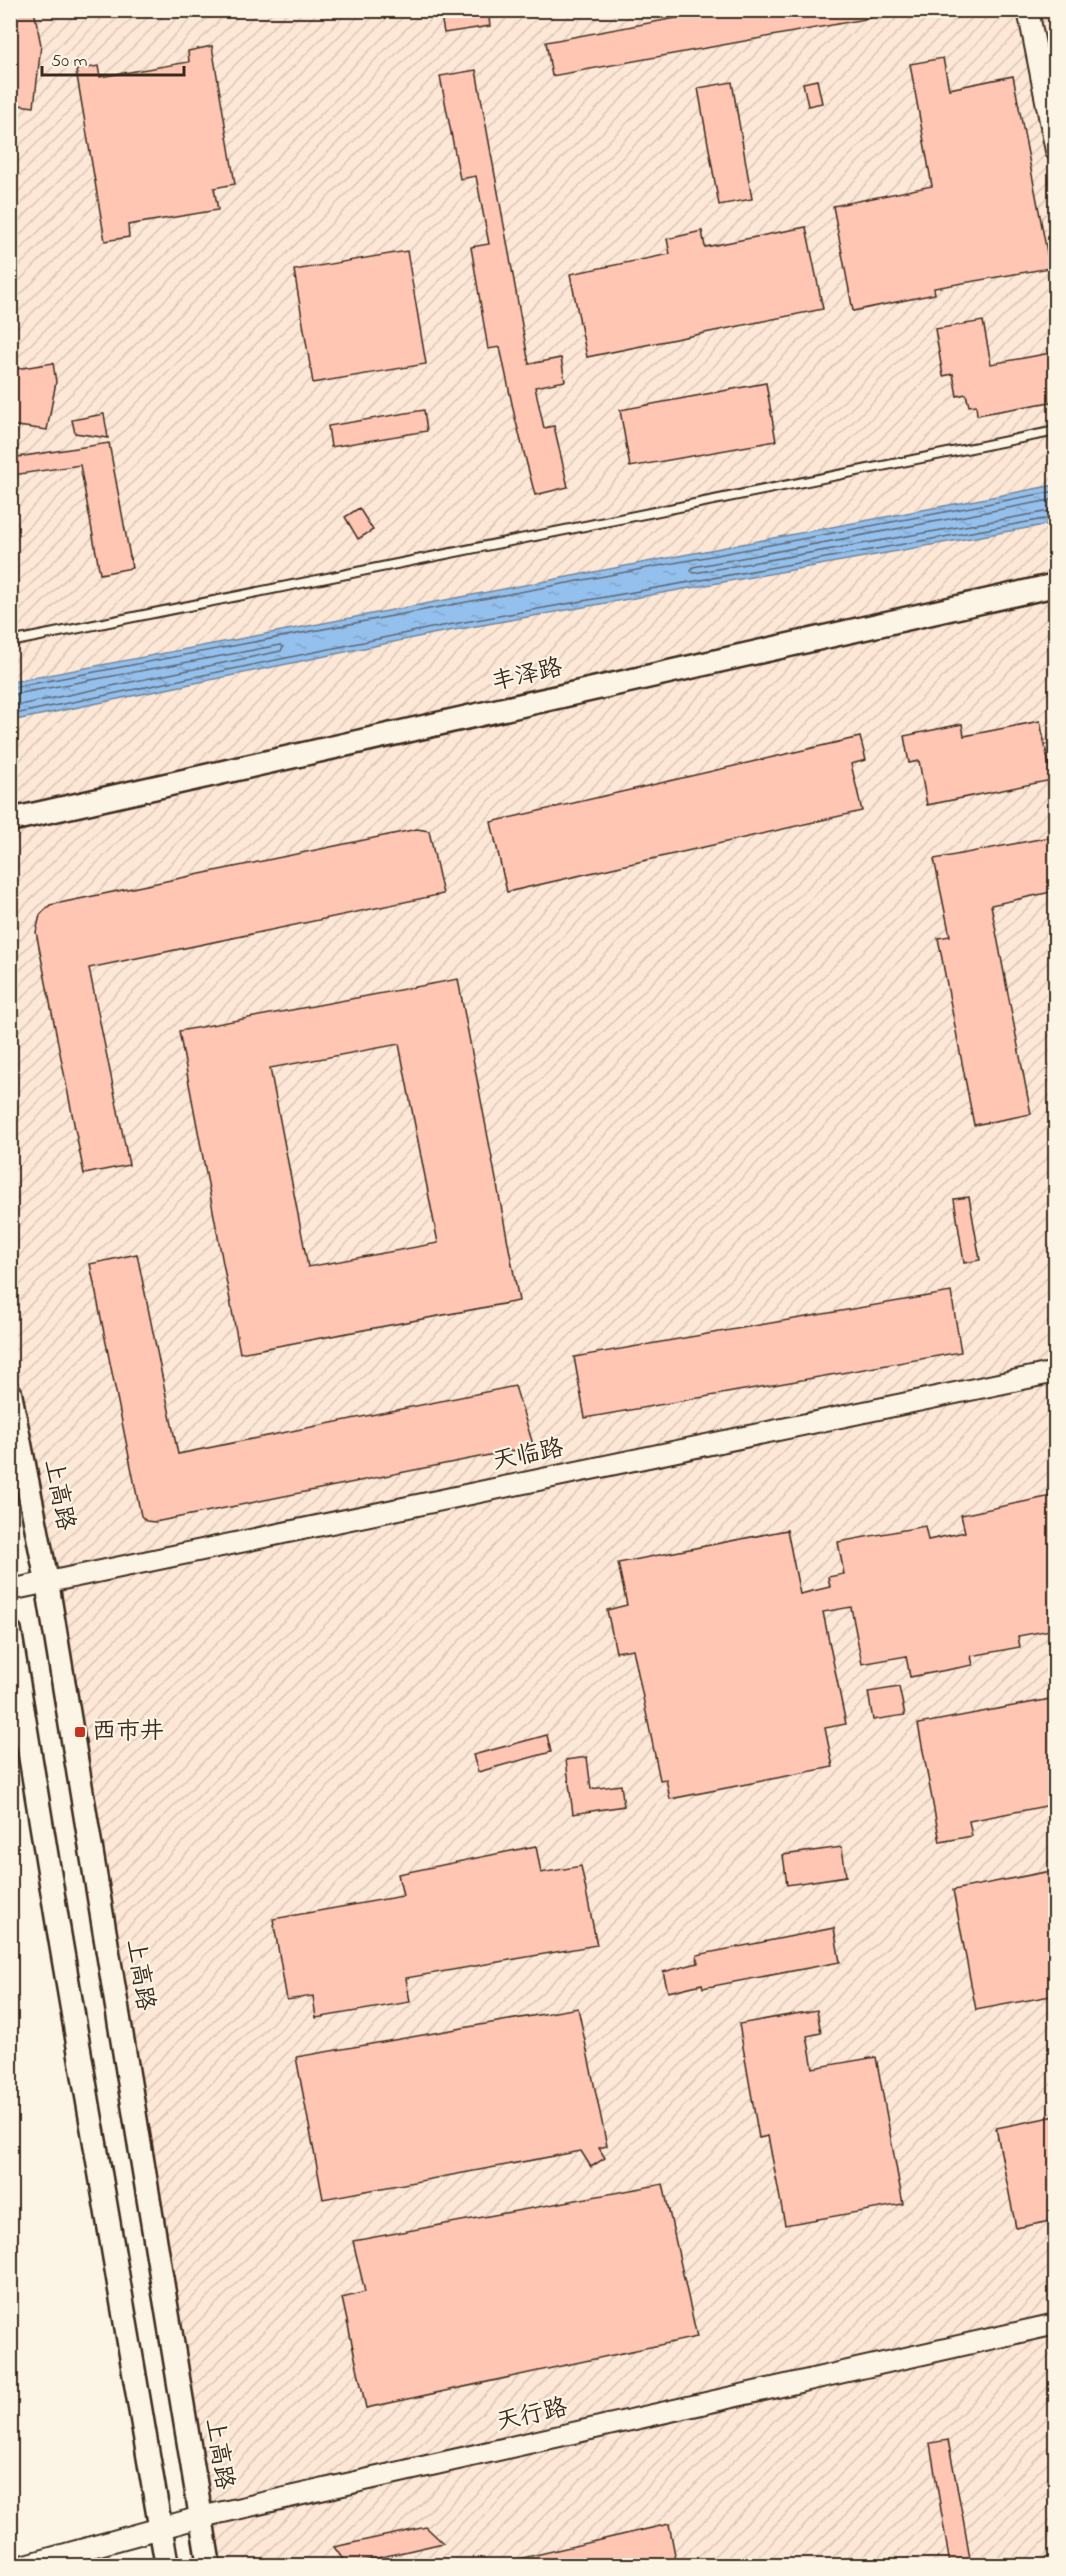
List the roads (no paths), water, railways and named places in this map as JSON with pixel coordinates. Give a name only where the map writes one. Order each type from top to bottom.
[{"type":"main road","name":"丰泽路","points":[[10,820],[1056,585]]},
{"type":"main road","name":"上高路","points":[[10,1393],[47,1582],[209,2565]]},
{"type":"main road","points":[[10,1632],[167,2565]]},
{"type":"street","points":[[1028,10],[1056,151]]},
{"type":"street","name":"天临路","points":[[10,1590],[1056,1372]]},
{"type":"street","name":"天行路","points":[[22,2565],[201,2517],[1056,2324]]},
{"type":"lane","points":[[10,642],[1056,431]]},
{"type":"water","points":[[1055,485],[1055,523],[432,634],[11,721],[11,682]]},
{"type":"place","name":"西市井","points":[[80,1732]]}]
